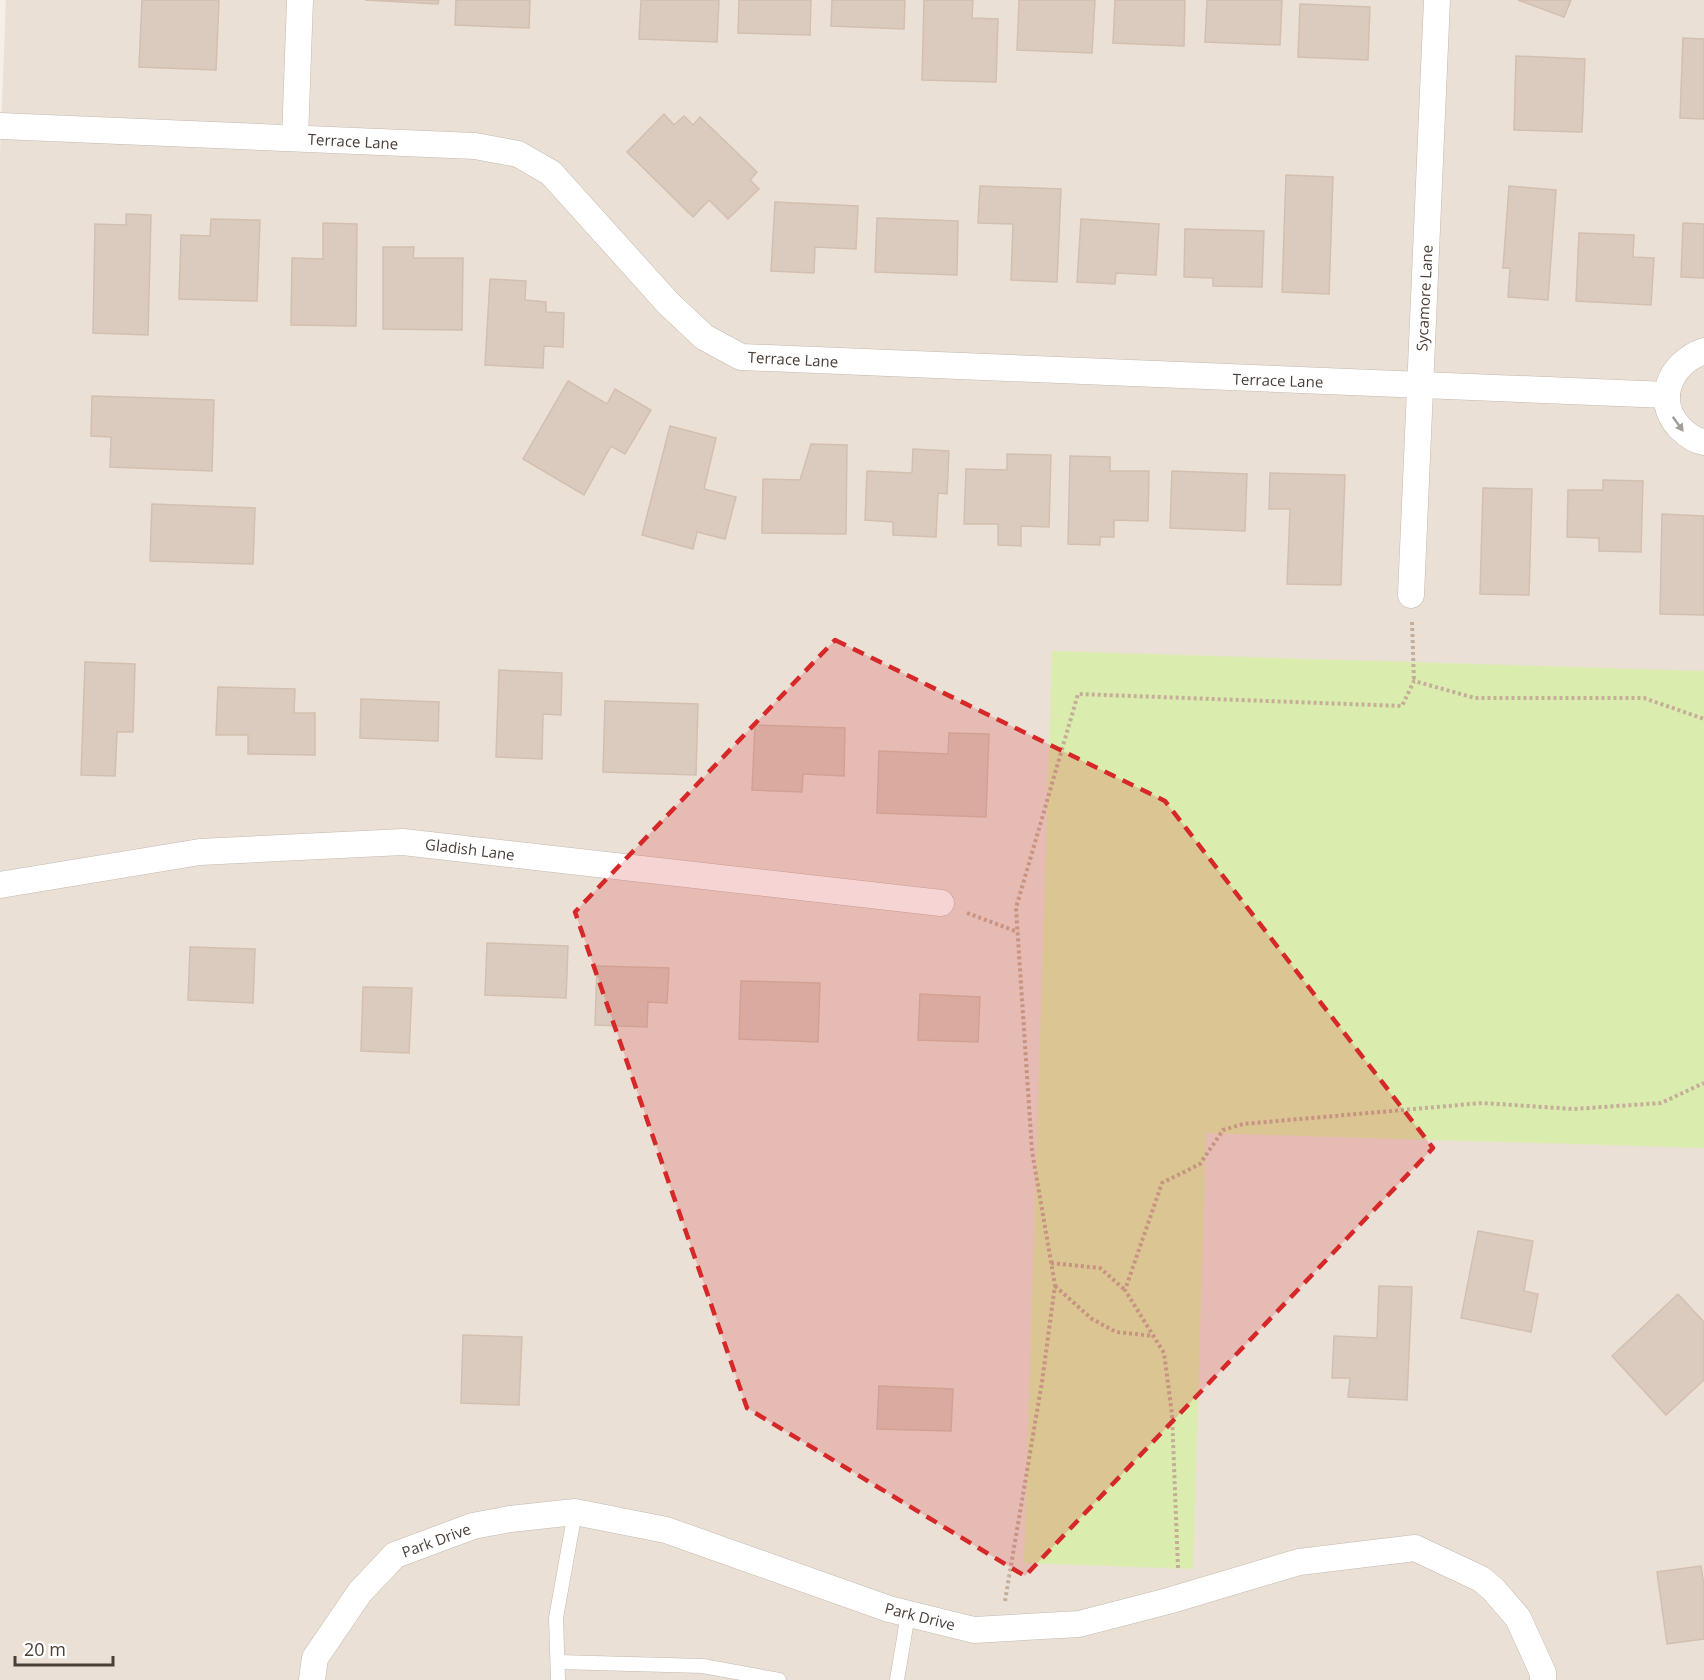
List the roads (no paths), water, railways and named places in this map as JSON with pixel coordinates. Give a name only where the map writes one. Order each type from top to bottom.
[{"type":"street","points":[[295,138],[300,0]]},
{"type":"street","name":"Sycamore Lane","points":[[1411,596],[1437,0]]},
{"type":"street","name":"Terrace Lane","points":[[0,126],[475,146],[518,154],[551,173],[668,303],[704,337],[741,357],[1420,386],[1667,394]]},
{"type":"street","points":[[1704,351],[1691,355],[1679,365],[1671,379],[1667,394],[1669,410],[1676,424],[1686,434],[1704,442]]},
{"type":"street","name":"Gladish Lane","points":[[0,885],[200,852],[403,842],[941,903]]},
{"type":"street","name":"Park Drive","points":[[312,1680],[315,1658],[360,1592],[395,1555],[473,1526],[510,1519],[575,1512],[666,1530],[889,1609],[974,1630],[1079,1624],[1168,1601],[1299,1562],[1415,1548],[1481,1579],[1493,1589],[1518,1618],[1543,1673],[1543,1680]]},
{"type":"lane","points":[[558,1680],[556,1618],[575,1512]]},
{"type":"lane","points":[[897,1680],[908,1614]]},
{"type":"lane","points":[[558,1662],[703,1666],[779,1680]]}]
